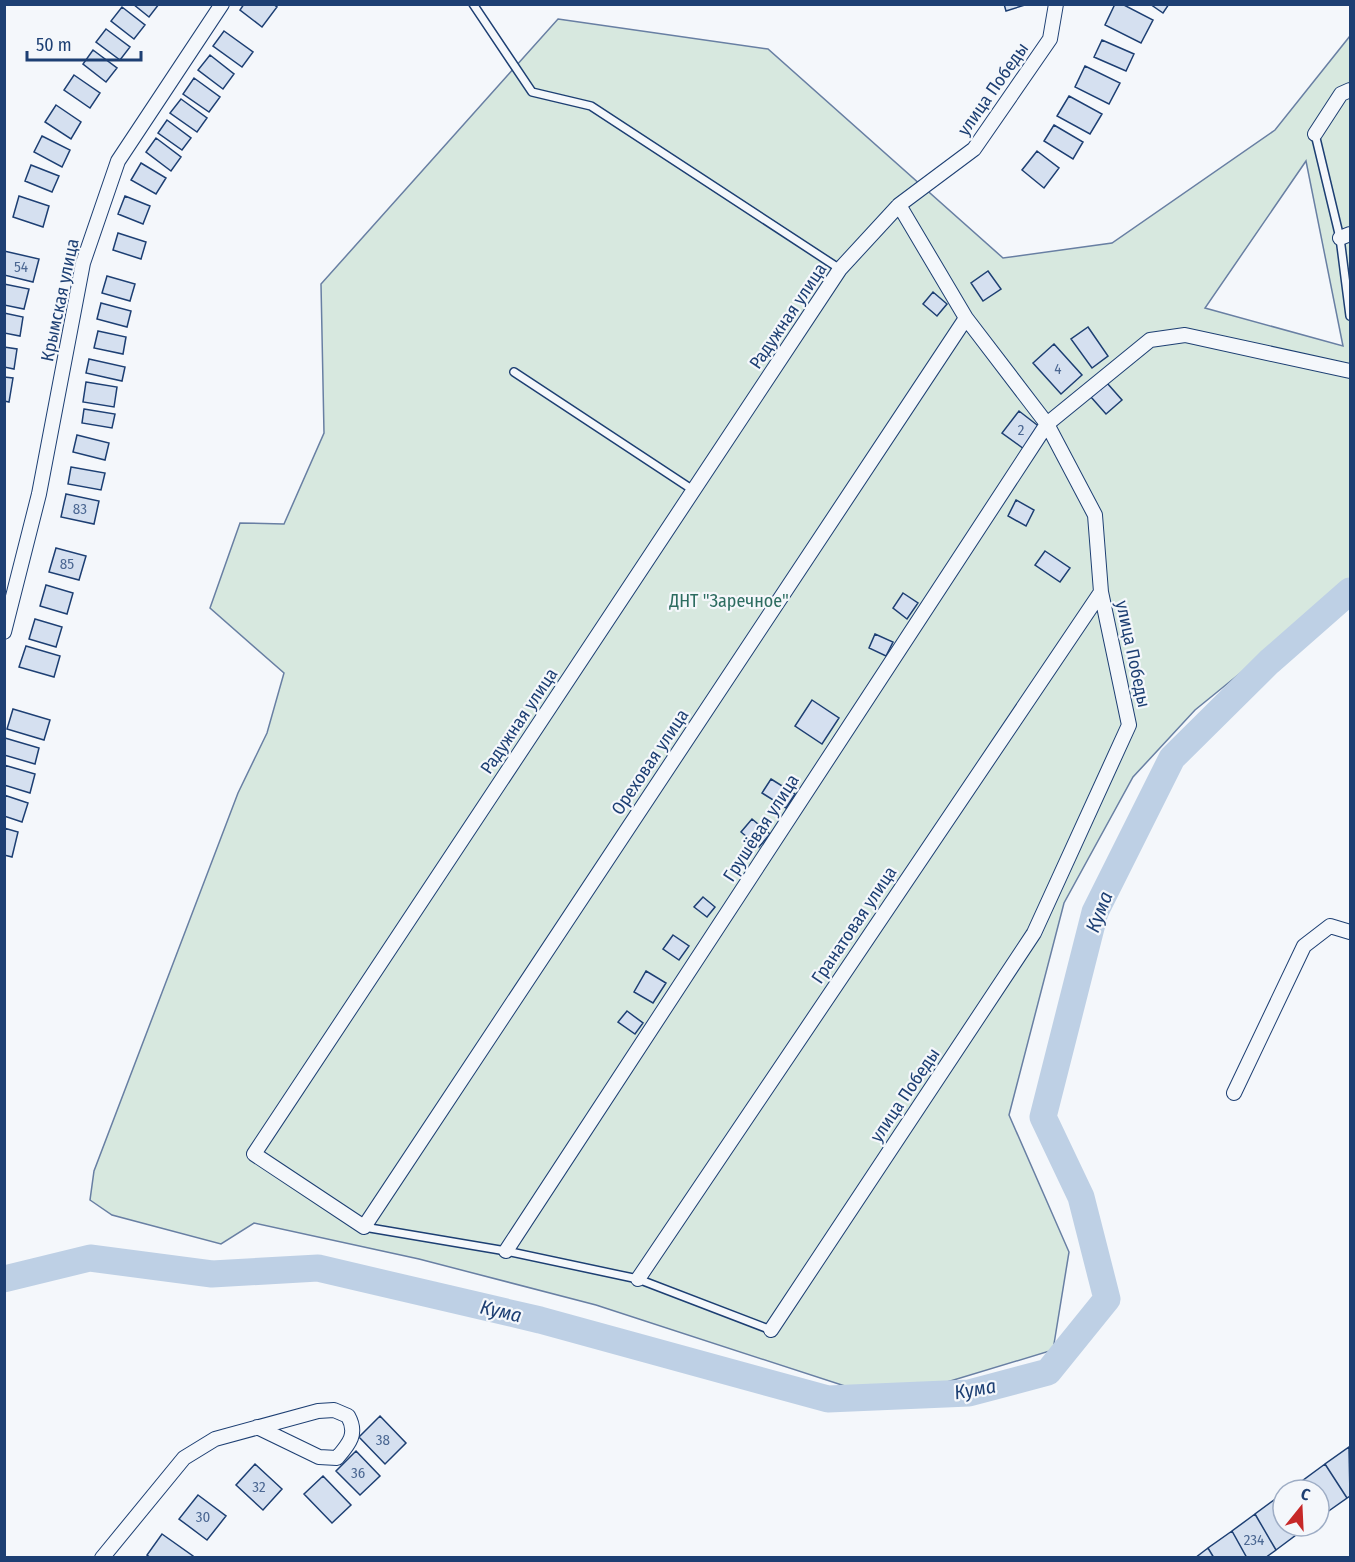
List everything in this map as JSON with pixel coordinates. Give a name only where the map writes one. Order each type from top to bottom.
[{"type":"street","name":"Крымская улица","points":[[4,632],[39,494],[83,263],[118,161],[222,4]]},
{"type":"street","name":"улица Победы","points":[[771,1330],[1034,933],[1129,724],[1101,592],[1095,515],[1047,424],[966,318],[899,206],[974,149],[1050,39],[1056,4]]},
{"type":"street","points":[[1315,134],[1341,94],[1350,90]]},
{"type":"street","name":"Радужная улица","points":[[364,1227],[254,1154],[840,269],[899,206]]},
{"type":"street","name":"Ореховая улица","points":[[364,1227],[966,318]]},
{"type":"street","name":"Грушёвая улица","points":[[506,1251],[1047,424],[1150,340],[1185,335],[1350,371]]},
{"type":"street","name":"Гранатовая улица","points":[[638,1279],[1101,592]]},
{"type":"street","points":[[1234,1093],[1304,946],[1330,926],[1350,932]]},
{"type":"street","points":[[102,1557],[184,1458],[215,1439],[257,1427],[318,1411],[334,1410],[348,1416],[354,1426],[351,1442],[338,1458],[319,1457],[257,1427]]},
{"type":"lane","points":[[473,4],[532,92],[591,106],[840,269]]},
{"type":"lane","points":[[1315,134],[1345,236],[1350,316]]},
{"type":"lane","points":[[514,372],[693,490]]},
{"type":"lane","points":[[364,1227],[506,1251],[638,1279],[771,1330]]},
{"type":"green space","name":"ДНТ \"Заречное\"","points":[[558,19],[768,49],[1003,258],[1112,243],[1275,130],[1350,36],[1350,584],[1195,710],[1133,777],[1064,903],[1009,1115],[1069,1252],[1053,1350],[947,1382],[851,1388],[596,1305],[419,1259],[254,1223],[221,1244],[112,1215],[90,1200],[94,1171],[238,793],[267,733],[284,673],[210,608],[240,523],[284,524],[324,433],[321,284]],"holes":[[[1306,161],[1343,346],[1205,308]]]},
{"type":"building","points":[[133,4],[159,4],[149,17]]},
{"type":"building","points":[[244,4],[273,4],[277,7],[262,27],[240,10]]},
{"type":"building","points":[[1004,4],[1028,4],[1006,11]]},
{"type":"building","points":[[1115,4],[1122,4],[1153,20],[1141,43],[1105,25]]},
{"type":"building","points":[[1150,4],[1169,4],[1163,13]]},
{"type":"building","points":[[122,7],[145,25],[134,39],[111,21]]},
{"type":"building","points":[[106,29],[130,47],[120,60],[96,42]]},
{"type":"building","points":[[224,31],[253,52],[242,67],[213,46]]},
{"type":"building","points":[[1102,40],[1134,54],[1126,71],[1094,57]]},
{"type":"building","points":[[93,50],[117,68],[106,82],[83,64]]},
{"type":"building","points":[[210,55],[234,74],[223,89],[198,70]]},
{"type":"building","points":[[1085,66],[1120,83],[1109,104],[1075,87]]},
{"type":"building","points":[[74,75],[100,93],[90,108],[64,90]]},
{"type":"building","points":[[194,78],[220,97],[209,112],[183,94]]},
{"type":"building","points":[[1069,96],[1102,114],[1090,134],[1057,116]]},
{"type":"building","points":[[181,99],[207,118],[197,132],[170,113]]},
{"type":"building","points":[[56,105],[81,122],[71,139],[45,122]]},
{"type":"building","points":[[167,120],[191,138],[182,150],[158,133]]},
{"type":"building","points":[[1054,125],[1083,142],[1073,159],[1044,141]]},
{"type":"building","points":[[42,136],[70,150],[62,167],[34,152]]},
{"type":"building","points":[[156,138],[181,157],[171,171],[146,152]]},
{"type":"building","points":[[1037,151],[1059,168],[1044,188],[1022,170]]},
{"type":"building","points":[[141,163],[166,178],[156,194],[131,180]]},
{"type":"building","points":[[31,165],[59,176],[52,192],[25,181]]},
{"type":"building","points":[[19,196],[49,206],[43,227],[13,217]]},
{"type":"building","points":[[125,196],[150,206],[143,224],[118,214]]},
{"type":"building","points":[[118,233],[146,242],[141,259],[113,250]]},
{"type":"building","points":[[4,251],[39,259],[33,282],[4,275]]},
{"type":"building","points":[[988,271],[1001,289],[983,301],[971,283]]},
{"type":"building","points":[[107,276],[135,284],[130,301],[102,293]]},
{"type":"building","points":[[4,284],[29,289],[24,309],[4,305]]},
{"type":"building","points":[[933,292],[947,304],[937,316],[923,304]]},
{"type":"building","points":[[101,303],[131,311],[127,327],[97,319]]},
{"type":"building","points":[[4,313],[23,317],[20,336],[4,333]]},
{"type":"building","points":[[1088,327],[1108,356],[1092,368],[1071,339]]},
{"type":"building","points":[[98,331],[126,337],[123,354],[94,348]]},
{"type":"building","points":[[1054,344],[1082,375],[1061,394],[1033,363]]},
{"type":"building","points":[[4,347],[17,349],[14,369],[4,367]]},
{"type":"building","points":[[89,359],[125,367],[122,381],[86,373]]},
{"type":"building","points":[[4,377],[13,378],[9,402],[4,401]]},
{"type":"building","points":[[86,382],[117,387],[114,407],[83,402]]},
{"type":"building","points":[[1107,383],[1122,400],[1106,414],[1091,397]]},
{"type":"building","points":[[84,409],[115,414],[112,428],[82,423]]},
{"type":"building","points":[[1019,411],[1041,428],[1024,449],[1002,433]]},
{"type":"building","points":[[77,435],[109,443],[105,460],[73,452]]},
{"type":"building","points":[[71,467],[105,473],[101,490],[68,484]]},
{"type":"building","points":[[66,494],[99,501],[94,524],[61,517]]},
{"type":"building","points":[[1016,500],[1034,510],[1026,526],[1008,516]]},
{"type":"building","points":[[56,548],[86,556],[79,580],[49,572]]},
{"type":"building","points":[[1045,551],[1070,568],[1060,582],[1035,565]]},
{"type":"building","points":[[46,585],[73,593],[67,614],[40,606]]},
{"type":"building","points":[[903,593],[918,603],[907,619],[893,608]]},
{"type":"building","points":[[35,619],[62,627],[56,647],[29,639]]},
{"type":"building","points":[[875,634],[893,642],[886,656],[869,648]]},
{"type":"building","points":[[26,646],[60,656],[54,677],[19,667]]},
{"type":"building","points":[[812,700],[839,718],[822,744],[795,726]]},
{"type":"building","points":[[13,709],[50,720],[44,740],[7,729]]},
{"type":"building","points":[[5,738],[39,748],[35,764],[4,755]]},
{"type":"building","points":[[4,765],[35,774],[30,793],[4,785]]},
{"type":"building","points":[[771,779],[795,794],[786,808],[762,793]]},
{"type":"building","points":[[4,795],[28,803],[22,822],[4,816]]},
{"type":"building","points":[[752,819],[770,834],[759,847],[741,832]]},
{"type":"building","points":[[4,828],[18,832],[12,857],[4,855]]},
{"type":"building","points":[[703,897],[715,907],[707,917],[694,907]]},
{"type":"building","points":[[673,935],[689,946],[679,960],[663,949]]},
{"type":"building","points":[[646,971],[666,983],[653,1003],[634,992]]},
{"type":"building","points":[[627,1011],[643,1023],[635,1034],[618,1022]]},
{"type":"building","points":[[380,1416],[406,1443],[385,1464],[359,1437]]},
{"type":"building","points":[[1349,1447],[1350,1496],[1347,1498],[1325,1464]]},
{"type":"building","points":[[356,1451],[380,1476],[360,1495],[336,1471]]},
{"type":"building","points":[[255,1464],[282,1489],[263,1510],[236,1485]]},
{"type":"building","points":[[1325,1464],[1347,1498],[1331,1509],[1331,1478],[1306,1478]]},
{"type":"building","points":[[323,1476],[351,1505],[332,1523],[304,1494]]},
{"type":"building","points":[[198,1495],[226,1516],[207,1540],[179,1519]]},
{"type":"building","points":[[1271,1502],[1271,1538],[1292,1538],[1276,1550],[1255,1514]]},
{"type":"building","points":[[1255,1514],[1276,1550],[1265,1558],[1247,1558],[1232,1531]]},
{"type":"building","points":[[1232,1531],[1247,1558],[1214,1558],[1208,1548]]},
{"type":"building","points":[[162,1534],[193,1556],[192,1558],[151,1558],[147,1555]]},
{"type":"building","points":[[1208,1548],[1214,1558],[1195,1558]]},
{"type":"waterway","name":"Кума","points":[[4,1279],[90,1258],[212,1274],[318,1268],[540,1320],[828,1399],[969,1393],[1048,1372],[1107,1299],[1081,1197],[1043,1117],[1095,912],[1172,758],[1269,662],[1350,591]]}]
